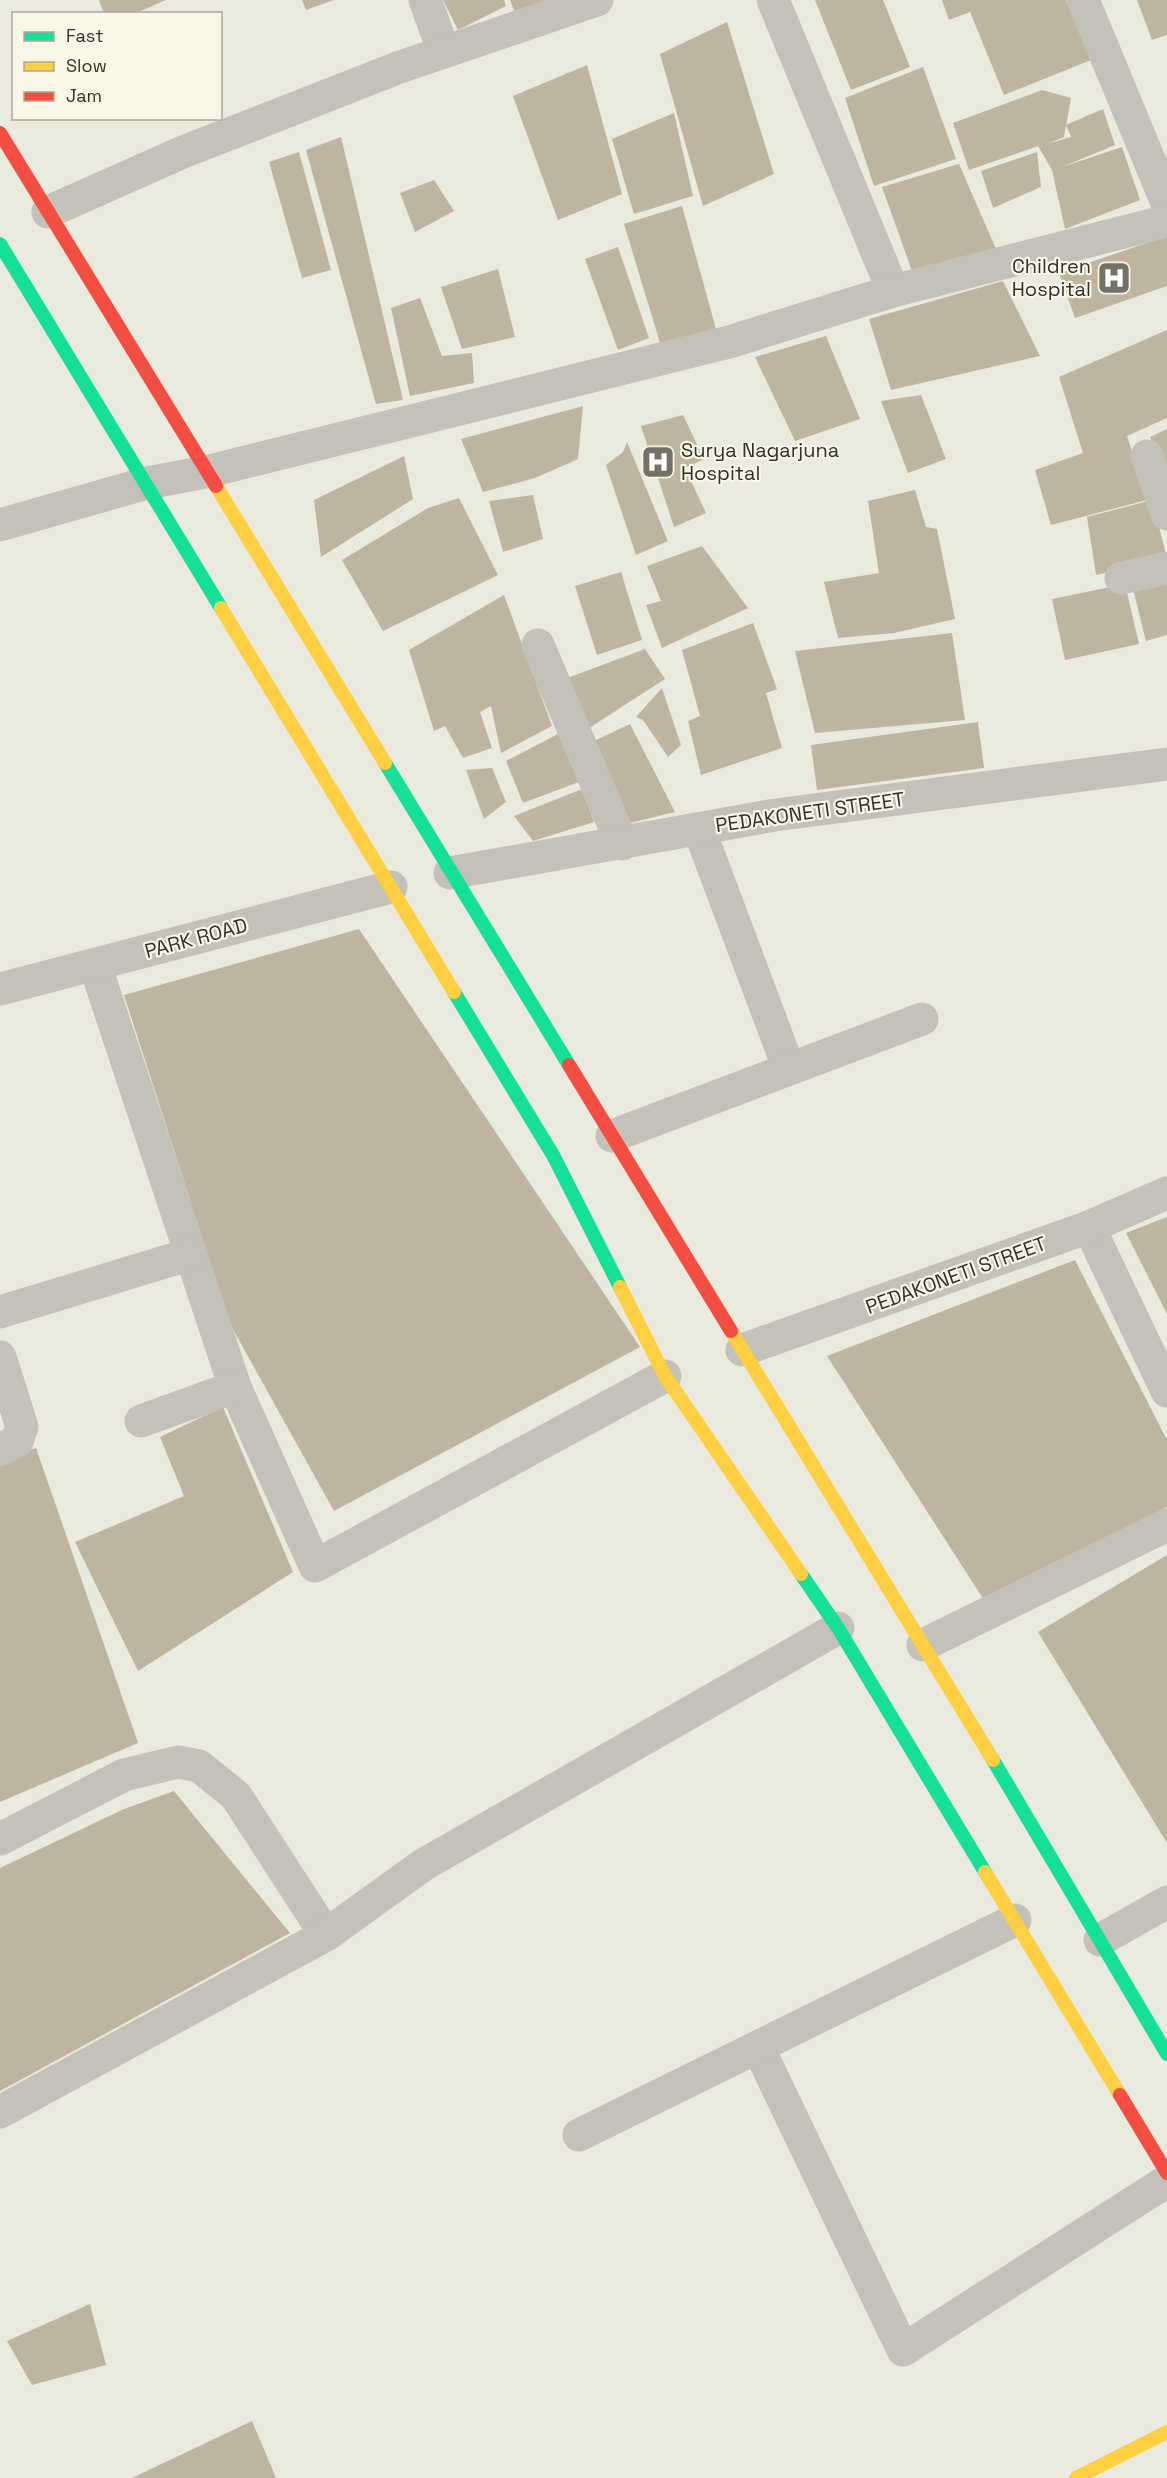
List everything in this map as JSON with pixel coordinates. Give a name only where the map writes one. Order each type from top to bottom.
[{"type":"main road","points":[[0,133],[922,1645],[1167,2054]]},
{"type":"main road","points":[[0,244],[553,1155],[665,1376],[838,1628],[1167,2173]]},
{"type":"main road","points":[[1076,2478],[1167,2432]]},
{"type":"street","points":[[424,0],[444,52]]},
{"type":"street","points":[[48,213],[183,152],[444,52],[597,0]]},
{"type":"street","points":[[773,0],[893,291]]},
{"type":"street","points":[[1083,0],[1167,203]]},
{"type":"street","points":[[0,525],[147,483],[206,472],[729,342],[893,291],[1167,221]]},
{"type":"street","points":[[1147,456],[1167,514]]},
{"type":"street","points":[[1121,579],[1167,568]]},
{"type":"street","points":[[538,645],[622,844]]},
{"type":"street","name":"PEDAKONETI STREET","points":[[450,873],[775,815],[1166,766]]},
{"type":"street","points":[[699,829],[789,1068]]},
{"type":"street","name":"PARK ROAD","points":[[0,989],[392,887]]},
{"type":"street","points":[[95,964],[235,1387],[315,1566],[665,1376]]},
{"type":"street","points":[[612,1136],[922,1019]]},
{"type":"street","name":"PEDAKONETI STREET","points":[[742,1350],[1089,1227],[1167,1192]]},
{"type":"street","points":[[1089,1227],[1167,1391]]},
{"type":"street","points":[[0,1312],[191,1254]]},
{"type":"street","points":[[0,1357],[22,1427],[17,1441],[0,1450]]},
{"type":"street","points":[[141,1421],[235,1387]]},
{"type":"street","points":[[922,1645],[1167,1525]]},
{"type":"street","points":[[0,2112],[326,1935],[423,1865],[838,1628]]},
{"type":"street","points":[[0,1839],[124,1775],[178,1762],[199,1767],[236,1796],[326,1935]]},
{"type":"street","points":[[1100,1940],[1167,1902]]},
{"type":"street","points":[[579,2135],[1015,1920]]},
{"type":"street","points":[[758,2048],[903,2350],[1167,2181]]},
{"type":"building","points":[[99,0],[166,0],[139,12],[103,12]]},
{"type":"building","points":[[302,0],[334,0],[306,10]]},
{"type":"building","points":[[443,0],[504,0],[506,6],[458,30]]},
{"type":"building","points":[[510,0],[546,0],[515,13]]},
{"type":"building","points":[[815,0],[883,0],[910,67],[851,90]]},
{"type":"building","points":[[942,0],[1066,0],[1091,60],[1004,95],[970,12],[949,20]]},
{"type":"building","points":[[1137,0],[1167,0],[1167,35],[1152,40]]},
{"type":"building","points":[[727,22],[774,174],[703,206],[660,54]]},
{"type":"building","points":[[587,65],[622,194],[558,220],[513,96]]},
{"type":"building","points":[[923,67],[956,159],[874,186],[845,98]]},
{"type":"building","points":[[1042,90],[1071,98],[1066,125],[1103,109],[1115,145],[1062,167],[1122,147],[1140,200],[1065,229],[1052,170],[1038,146],[969,170],[953,123]],"holes":[[[1066,125],[1071,137],[1047,144],[1064,137]]]},
{"type":"building","points":[[674,113],[693,196],[634,214],[612,139]]},
{"type":"building","points":[[341,137],[403,400],[376,404],[306,150]]},
{"type":"building","points":[[299,152],[331,270],[302,278],[269,162]]},
{"type":"building","points":[[1037,152],[1041,187],[993,208],[981,171]]},
{"type":"building","points":[[959,164],[996,249],[912,271],[882,187]]},
{"type":"building","points":[[434,180],[454,211],[415,232],[400,193]]},
{"type":"building","points":[[682,206],[716,329],[660,343],[624,224]]},
{"type":"building","points":[[1167,236],[1167,286],[1075,318],[1059,273]]},
{"type":"building","points":[[618,247],[649,338],[618,350],[585,259]]},
{"type":"building","points":[[498,269],[515,337],[462,349],[441,287]]},
{"type":"building","points":[[1003,281],[1040,356],[891,390],[869,319]]},
{"type":"building","points":[[420,298],[442,356],[472,353],[474,383],[410,396],[391,308]]},
{"type":"building","points":[[1167,330],[1167,418],[1127,436],[1147,500],[1051,525],[1035,470],[1083,453],[1059,377]]},
{"type":"building","points":[[826,336],[860,419],[795,441],[755,357]]},
{"type":"building","points":[[921,395],[946,459],[908,473],[881,401]]},
{"type":"building","points":[[583,406],[578,459],[535,478],[483,492],[461,439]]},
{"type":"building","points":[[683,415],[704,459],[685,468],[706,513],[674,527],[641,426]]},
{"type":"building","points":[[1167,429],[1167,473],[1150,437]]},
{"type":"building","points":[[627,442],[668,541],[636,555],[606,465],[623,452]]},
{"type":"building","points":[[404,456],[413,499],[321,557],[314,500]]},
{"type":"building","points":[[915,490],[926,527],[937,529],[955,619],[894,633],[838,638],[824,582],[879,573],[868,501]]},
{"type":"building","points":[[533,495],[543,539],[503,552],[489,501]]},
{"type":"building","points":[[459,498],[498,575],[383,631],[342,560],[428,508]]},
{"type":"building","points":[[1148,501],[1154,507],[1167,558],[1096,575],[1087,517]]},
{"type":"building","points":[[702,546],[748,608],[662,648],[646,605],[661,601],[647,566]]},
{"type":"building","points":[[621,572],[642,640],[597,655],[575,586]]},
{"type":"building","points":[[1167,579],[1167,635],[1146,641],[1133,589]]},
{"type":"building","points":[[1125,584],[1139,644],[1065,660],[1052,599]]},
{"type":"building","points":[[504,595],[552,726],[501,753],[491,706],[480,712],[492,748],[463,758],[445,726],[434,731],[409,650]]},
{"type":"building","points":[[753,623],[777,689],[766,693],[782,748],[701,775],[688,721],[700,716],[682,650]]},
{"type":"building","points":[[952,633],[965,720],[815,733],[795,651]]},
{"type":"building","points":[[645,649],[665,679],[583,732],[562,680]]},
{"type":"building","points":[[662,688],[681,745],[668,757],[643,720],[636,717]]},
{"type":"building","points":[[978,722],[984,768],[817,790],[811,745]]},
{"type":"building","points":[[630,724],[675,812],[626,824],[594,741]]},
{"type":"building","points":[[558,734],[579,782],[523,803],[506,761]]},
{"type":"building","points":[[492,768],[506,802],[484,819],[466,770]]},
{"type":"building","points":[[582,789],[594,822],[533,841],[514,816]]},
{"type":"building","points":[[359,929],[640,1347],[334,1511],[230,1324],[124,995]]},
{"type":"building","points":[[1167,1217],[1167,1314],[1126,1233]]},
{"type":"building","points":[[1075,1260],[1167,1440],[1167,1507],[984,1600],[827,1356]]},
{"type":"building","points":[[223,1407],[293,1572],[138,1671],[75,1542],[184,1496],[160,1437]]},
{"type":"building","points":[[36,1448],[138,1743],[0,1802],[0,1459]]},
{"type":"building","points":[[1167,1555],[1167,1843],[1038,1632]]},
{"type":"building","points":[[174,1791],[290,1933],[0,2091],[0,1868],[124,1809]]},
{"type":"building","points":[[90,2304],[106,2365],[32,2385],[7,2341]]},
{"type":"building","points":[[252,2421],[276,2478],[132,2478]]},
{"type":"traffic: fast","points":[[0,244],[221,608]]},
{"type":"traffic: fast","points":[[385,763],[569,1065]]},
{"type":"traffic: fast","points":[[454,992],[553,1155],[620,1287]]},
{"type":"traffic: fast","points":[[801,1574],[838,1628],[985,1872]]},
{"type":"traffic: fast","points":[[993,1760],[1167,2054]]},
{"type":"traffic: slow","points":[[216,486],[385,763]]},
{"type":"traffic: slow","points":[[221,608],[454,992]]},
{"type":"traffic: slow","points":[[620,1287],[665,1376],[801,1574]]},
{"type":"traffic: slow","points":[[731,1331],[993,1760]]},
{"type":"traffic: slow","points":[[985,1872],[1120,2095]]},
{"type":"traffic: slow","points":[[1076,2478],[1167,2432]]},
{"type":"traffic: jam","points":[[0,133],[216,486]]},
{"type":"traffic: jam","points":[[569,1065],[731,1331]]},
{"type":"traffic: jam","points":[[1120,2095],[1167,2173]]},
{"type":"place","name":"Children Hospital","points":[[1114,278]]},
{"type":"place","name":"Surya Nagarjuna Hospital","points":[[658,462]]}]
